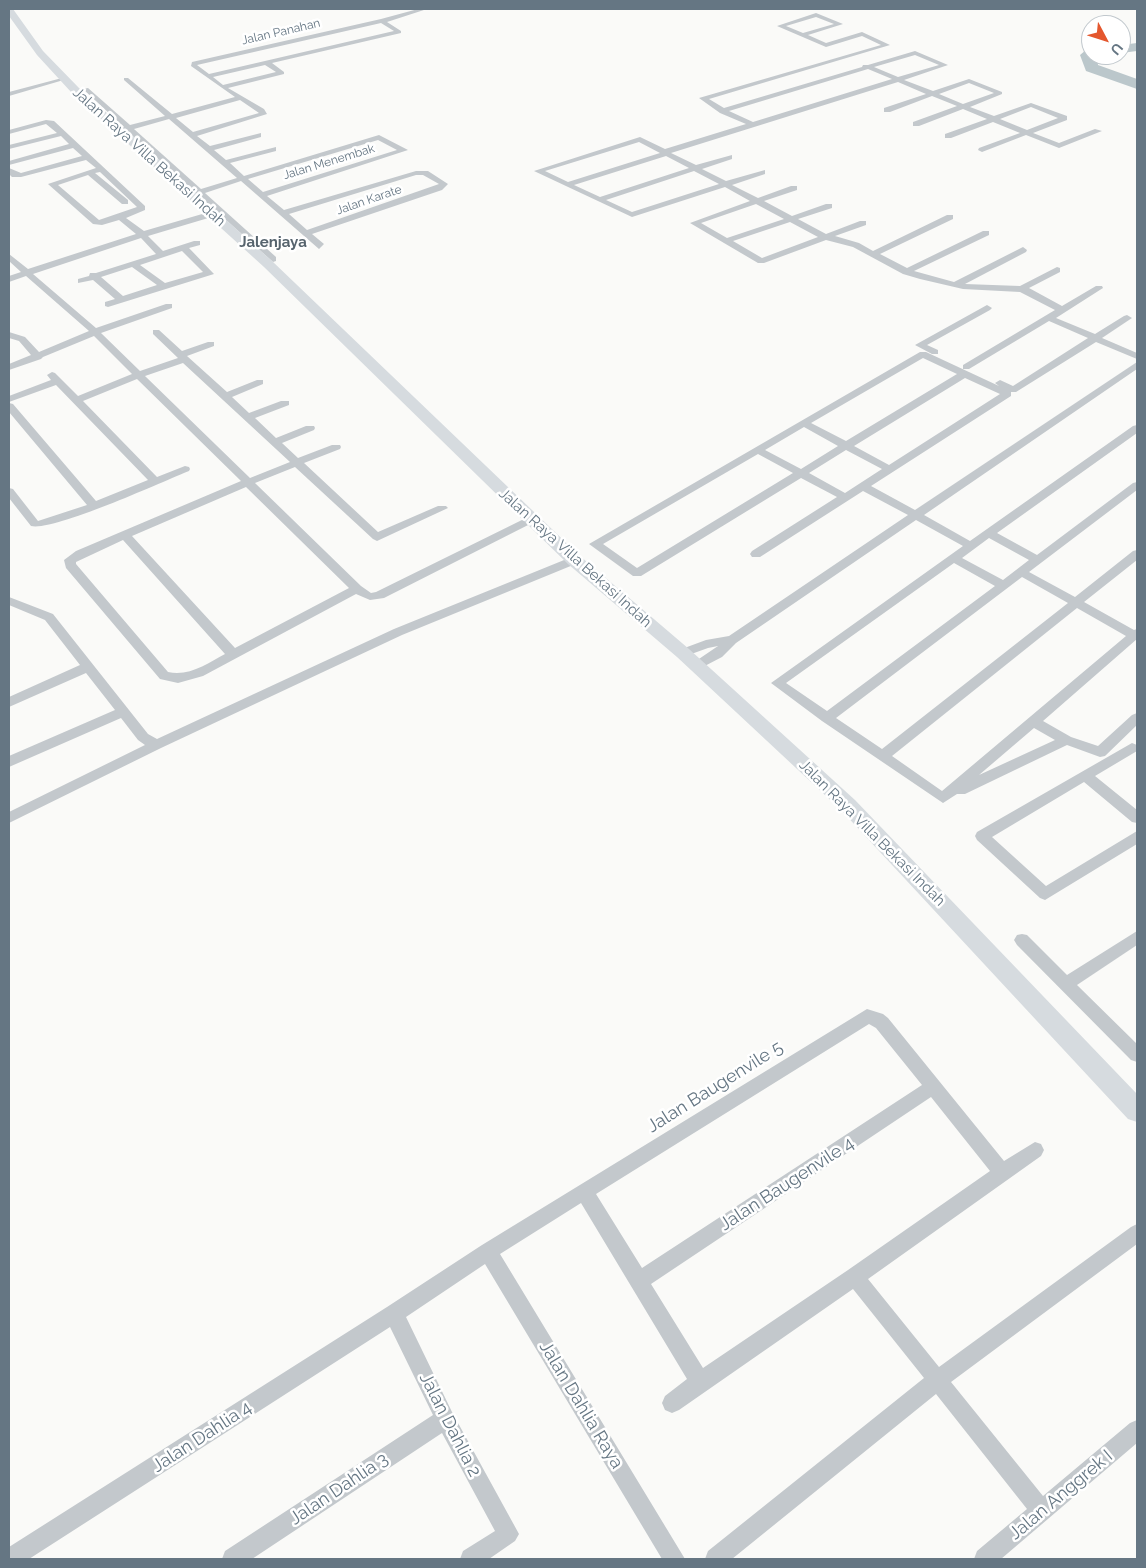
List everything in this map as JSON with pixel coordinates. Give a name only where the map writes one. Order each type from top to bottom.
[{"type":"main road","name":"Jalan Raya Villa Bekasi Indah","points":[[11,16],[40,53],[64,79],[124,129],[194,193],[212,214],[268,264],[530,520],[683,653],[848,805],[1137,1111]]},
{"type":"street","name":"Jalan Panahan","points":[[207,76],[193,65],[382,21],[397,13],[424,9]]},
{"type":"street","points":[[753,125],[723,111],[702,98],[887,44],[862,34],[826,45],[780,26],[816,15],[840,24],[803,35]]},
{"type":"street","points":[[207,76],[399,32],[382,21]]},
{"type":"street","points":[[567,185],[945,65],[915,53],[723,111]]},
{"type":"street","points":[[844,57],[1059,146],[1098,131]]},
{"type":"street","points":[[222,87],[282,74],[266,62]]},
{"type":"street","points":[[192,135],[263,114],[207,76]]},
{"type":"street","points":[[9,94],[64,79]]},
{"type":"street","points":[[126,79],[172,116],[243,180],[320,244],[319,246]]},
{"type":"street","points":[[887,110],[969,81],[1000,93],[916,124]]},
{"type":"street","points":[[86,88],[124,129],[241,98]]},
{"type":"street","points":[[948,136],[1031,105],[1064,118],[982,150]]},
{"type":"street","points":[[9,132],[49,122],[101,169],[141,206],[141,209],[102,223],[96,222],[52,184],[101,169]]},
{"type":"street","points":[[9,147],[62,134]]},
{"type":"street","points":[[208,149],[258,135]]},
{"type":"street","name":"Jalan Menembak","points":[[243,180],[379,137],[404,150],[261,195]]},
{"type":"street","points":[[762,172],[726,184],[632,215],[538,171],[640,139],[696,168],[726,184],[757,201],[825,237],[852,243],[906,272],[954,285],[1021,289],[1033,293],[1062,310]]},
{"type":"street","points":[[9,163],[74,145]]},
{"type":"street","points":[[224,163],[274,149]]},
{"type":"street","points":[[9,170],[16,175],[21,175],[87,157]]},
{"type":"street","points":[[599,200],[729,157]]},
{"type":"street","points":[[89,172],[136,212]]},
{"type":"street","name":"Jalan Karate","points":[[306,233],[444,185],[419,172],[333,198]]},
{"type":"street","points":[[194,193],[243,180]]},
{"type":"street","points":[[794,188],[694,223],[761,261],[863,223]]},
{"type":"street","points":[[194,193],[273,259]]},
{"type":"street","points":[[284,213],[333,198],[360,215]]},
{"type":"street","points":[[726,241],[829,206]]},
{"type":"street","points":[[9,279],[142,234],[212,214]]},
{"type":"street","points":[[120,217],[142,234],[161,254]]},
{"type":"street","points":[[873,254],[950,217]]},
{"type":"street","points":[[906,272],[986,233]]},
{"type":"street","points":[[81,280],[197,243]]},
{"type":"street","points":[[108,304],[198,275],[210,273],[179,248]]},
{"type":"street","points":[[954,285],[1023,250]]},
{"type":"street","points":[[9,256],[95,332],[367,596],[376,597],[530,520]]},
{"type":"street","points":[[132,263],[164,286]]},
{"type":"street","points":[[1021,289],[1057,270]]},
{"type":"street","points":[[94,275],[121,299]]},
{"type":"street","points":[[1100,288],[1049,318],[965,371],[846,446],[637,573],[595,544],[923,354],[965,371],[1013,390],[1127,318]]},
{"type":"street","points":[[9,367],[95,332],[169,306]]},
{"type":"street","points":[[756,554],[1007,394],[920,345],[987,308]]},
{"type":"street","points":[[1049,318],[1137,356]]},
{"type":"street","points":[[156,332],[377,537],[442,508]]},
{"type":"street","points":[[9,335],[18,335],[23,338],[38,356]]},
{"type":"street","points":[[76,400],[211,344]]},
{"type":"street","points":[[697,666],[718,654],[732,640],[1137,365]]},
{"type":"street","points":[[9,398],[55,378],[155,481]]},
{"type":"street","points":[[226,396],[260,382]]},
{"type":"street","points":[[248,417],[285,403]]},
{"type":"street","points":[[9,406],[94,506]]},
{"type":"street","points":[[804,423],[889,469]]},
{"type":"street","points":[[275,442],[310,428]]},
{"type":"street","points":[[943,798],[777,683],[1137,428]]},
{"type":"street","points":[[336,447],[248,482],[76,556],[70,560],[70,565],[164,676],[178,679],[190,677],[358,589]]},
{"type":"street","points":[[758,450],[845,497]]},
{"type":"street","points":[[9,492],[38,525],[94,506],[185,469]]},
{"type":"street","points":[[867,484],[974,544]]},
{"type":"street","points":[[827,718],[1137,486]]},
{"type":"street","points":[[990,533],[1038,560]]},
{"type":"street","points":[[125,535],[233,654]]},
{"type":"street","points":[[883,756],[1137,554]]},
{"type":"street","points":[[954,558],[1003,586]]},
{"type":"street","points":[[9,818],[156,745],[398,632],[574,560]]},
{"type":"street","points":[[943,798],[1136,634],[1021,572]]},
{"type":"street","points":[[9,601],[49,617],[143,737],[156,745]]},
{"type":"street","points":[[683,653],[706,644],[732,640]]},
{"type":"street","points":[[9,702],[88,667]]},
{"type":"street","points":[[9,762],[124,712]]},
{"type":"street","points":[[1033,721],[1066,740],[1100,752],[1137,718]]},
{"type":"street","points":[[1122,733],[1135,746],[982,836],[1045,894],[1137,837]]},
{"type":"street","points":[[943,798],[1066,740]]},
{"type":"street","points":[[1086,776],[1137,818]]},
{"type":"street","points":[[1066,984],[1137,937]]},
{"type":"street","points":[[1022,940],[1136,1050]]},
{"type":"street","name":"Jalan Baugenvile 5","points":[[488,1250],[867,1016],[882,1023],[934,1086]]},
{"type":"street","points":[[934,1086],[1002,1172]]},
{"type":"street","name":"Jalan Baugenvile 4","points":[[639,1281],[934,1086]]},
{"type":"street","points":[[672,1403],[1035,1150]]},
{"type":"street","points":[[584,1191],[700,1382]]},
{"type":"street","points":[[716,1559],[937,1380],[1137,1233]]},
{"type":"street","name":"Jalan Dahlia 4","points":[[10,1559],[394,1314],[488,1250]]},
{"type":"street","name":"Jalan Dahlia Raya","points":[[488,1250],[674,1559]]},
{"type":"street","points":[[854,1277],[1042,1511]]},
{"type":"street","name":"Jalan Dahlia 2","points":[[394,1314],[445,1419],[508,1534],[471,1559]]},
{"type":"street","name":"Jalan Dahlia 3","points":[[233,1559],[445,1419]]},
{"type":"street","name":"Jalan Anggrek I","points":[[985,1559],[1137,1430]]},
{"type":"waterway","points":[[1131,48],[1137,47]]},
{"type":"waterway","points":[[1090,65],[1091,68],[1137,84]]},
{"type":"district","name":"Jalenjaya","points":[[273,242]]}]
